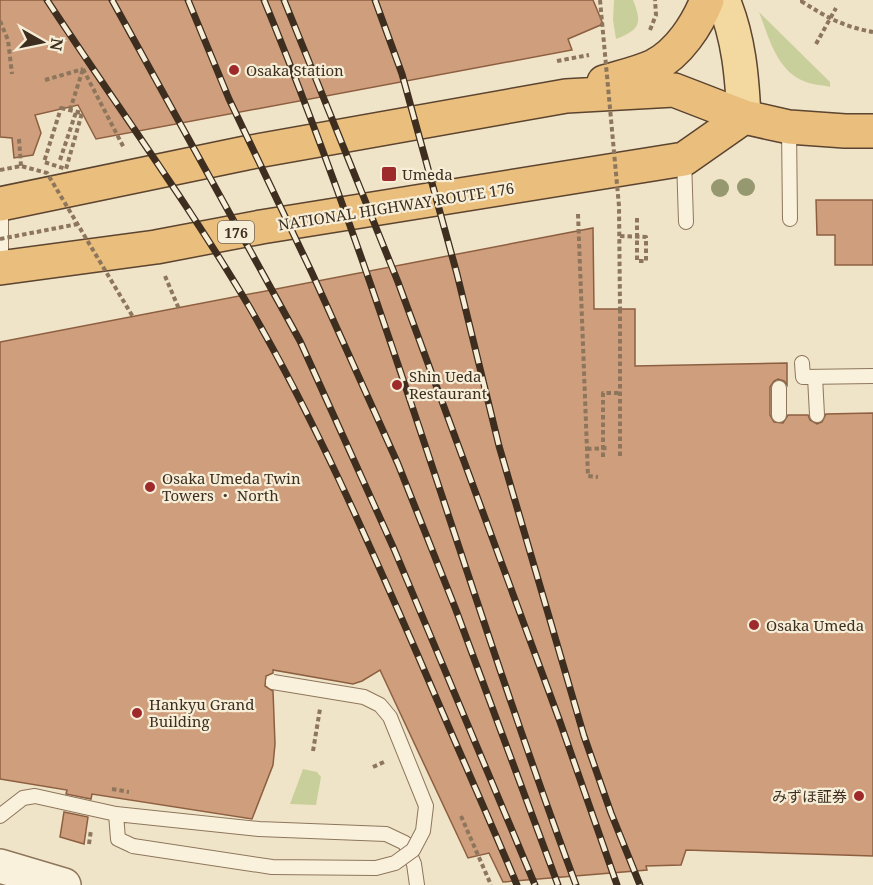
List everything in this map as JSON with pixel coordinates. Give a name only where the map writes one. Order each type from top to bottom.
[{"type":"highway","points":[[0,202],[257,151],[551,97],[655,65],[682,42],[694,27],[707,0]]},
{"type":"highway","points":[[551,97],[674,90],[744,117],[789,127],[873,131]]},
{"type":"highway","name":"NATIONAL HIGHWAY ROUTE 176","points":[[0,267],[156,247],[261,227],[684,159],[744,117]]},
{"type":"main road","points":[[723,0],[730,16],[741,66],[744,117]]},
{"type":"street","points":[[0,866],[64,885]]},
{"type":"lane","points":[[789,127],[790,219]]},
{"type":"lane","points":[[684,159],[686,222]]},
{"type":"lane","points":[[0,202],[0,267]]},
{"type":"lane","points":[[802,363],[803,377],[873,376]]},
{"type":"lane","points":[[815,377],[817,414]]},
{"type":"lane","points":[[779,388],[779,415]]},
{"type":"lane","points":[[116,814],[118,839],[132,846],[272,867],[376,868],[395,863],[413,850],[423,831],[426,806],[390,717],[380,705],[364,697],[273,682]]},
{"type":"lane","points":[[0,816],[23,798],[35,796],[116,814],[259,829],[386,834],[405,843],[414,864],[417,885]]},
{"type":"path","points":[[600,0],[619,207],[620,457]]},
{"type":"path","points":[[642,36],[650,31],[656,15],[655,0]]},
{"type":"path","points":[[801,0],[840,24],[873,33]]},
{"type":"path","points":[[816,44],[836,8]]},
{"type":"path","points":[[0,21],[8,40],[12,74]]},
{"type":"path","points":[[557,61],[607,51]]},
{"type":"path","points":[[45,80],[83,69]]},
{"type":"path","points":[[70,110],[83,69]]},
{"type":"path","points":[[83,69],[117,135]]},
{"type":"path","points":[[45,158],[61,108],[70,110],[82,113],[82,116],[67,163]]},
{"type":"path","points":[[60,161],[75,113]]},
{"type":"path","points":[[19,139],[21,166]]},
{"type":"path","points":[[0,170],[21,166],[47,173],[133,317]]},
{"type":"path","points":[[578,214],[588,476],[598,477]]},
{"type":"path","points":[[620,236],[629,236],[638,236],[646,237],[646,261],[637,261],[637,250],[637,239],[637,228],[637,216]]},
{"type":"path","points":[[0,238],[78,224]]},
{"type":"path","points":[[164,275],[179,309]]},
{"type":"path","points":[[603,457],[605,448],[603,393],[620,393]]},
{"type":"path","points":[[586,449],[605,448]]},
{"type":"path","points":[[313,751],[322,699]]},
{"type":"path","points":[[461,816],[491,885]]},
{"type":"green space","points":[[614,0],[633,0],[638,15],[634,29],[616,39],[613,20]]},
{"type":"green space","points":[[759,12],[830,82],[830,87],[806,82],[788,70],[775,53]]},
{"type":"green space","points":[[303,769],[317,772],[321,777],[316,805],[290,804]]},
{"type":"building","name":"Osaka Station","points":[[0,0],[593,0],[603,24],[568,39],[572,50],[96,139],[78,105],[35,115],[41,133],[33,155],[14,158],[12,138],[0,137]]},
{"type":"building","points":[[816,200],[873,200],[873,265],[835,265],[835,235],[817,235]]},
{"type":"building","points":[[593,228],[594,309],[635,309],[635,366],[787,363],[787,385],[778,379],[770,387],[770,415],[774,422],[783,423],[788,415],[808,415],[810,420],[817,424],[822,422],[826,414],[873,413],[873,856],[686,850],[681,865],[646,866],[647,870],[503,882],[489,853],[468,858],[380,670],[353,684],[273,670],[273,673],[266,676],[265,686],[273,691],[275,744],[273,765],[252,819],[92,794],[91,799],[66,794],[67,790],[0,779],[0,342]]},
{"type":"building","points":[[64,812],[88,817],[84,844],[60,837]]},
{"type":"railway","points":[[47,0],[202,230],[250,308],[297,393],[360,524],[517,885]]},
{"type":"railway","points":[[112,0],[300,341],[394,549],[535,885]]},
{"type":"railway","points":[[188,0],[229,99],[312,273],[398,464],[456,610],[558,885]]},
{"type":"railway","points":[[264,0],[348,219],[498,664],[576,885]]},
{"type":"railway","points":[[284,0],[398,282],[559,719],[617,885]]},
{"type":"railway","points":[[375,0],[402,74],[457,274],[499,446],[584,736],[611,813],[640,885]]},
{"type":"place","name":"Osaka Station","points":[[234,70]]},
{"type":"place","name":"Umeda","points":[[389,174]]},
{"type":"place","name":"Shin Ueda Restaurant","points":[[397,385]]},
{"type":"place","name":"Osaka Umeda Twin Towers ・ North","points":[[150,487]]},
{"type":"place","name":"Osaka Umeda","points":[[754,625]]},
{"type":"place","name":"Hankyu Grand Building","points":[[137,713]]},
{"type":"place","name":"みずほ証券","points":[[859,796]]}]
